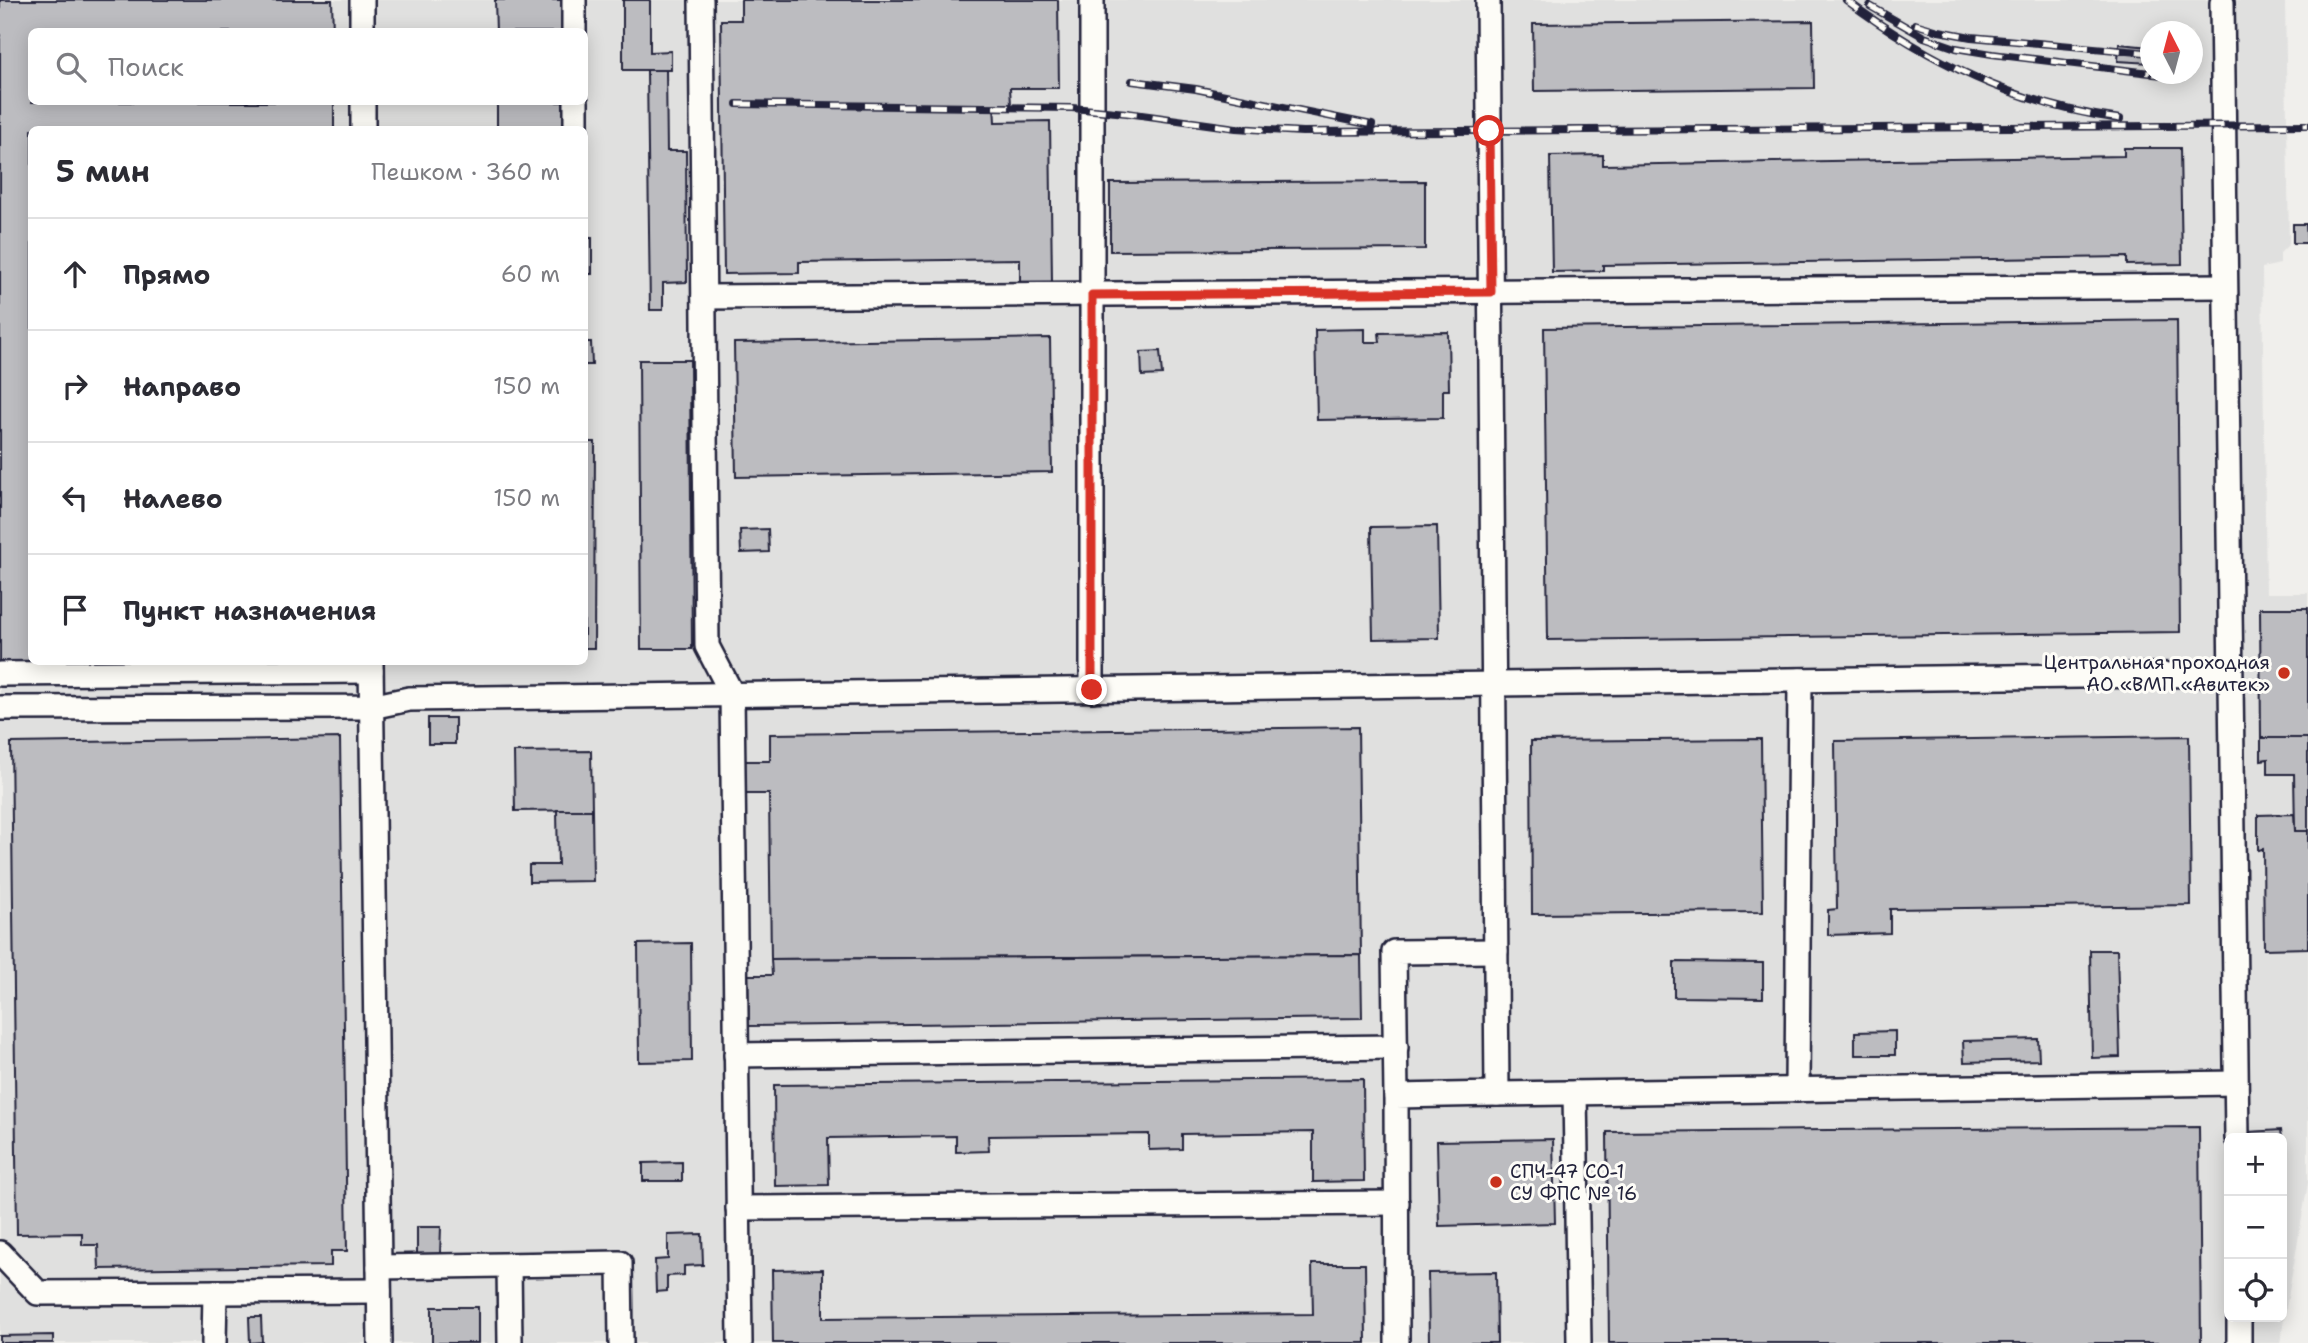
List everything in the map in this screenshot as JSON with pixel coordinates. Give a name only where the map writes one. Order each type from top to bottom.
[{"type":"lane","points":[[362,0],[362,28]]},
{"type":"lane","points":[[574,0],[574,28]]},
{"type":"lane","points":[[701,0],[707,646],[732,694],[740,1343]]},
{"type":"lane","points":[[1092,0],[1092,690]]},
{"type":"lane","points":[[1488,0],[1497,1094]]},
{"type":"lane","points":[[2222,3],[2237,1133]]},
{"type":"lane","points":[[363,105],[363,126]]},
{"type":"lane","points":[[576,105],[576,126]]},
{"type":"lane","points":[[704,297],[2225,286]]},
{"type":"lane","points":[[380,1343],[371,707],[371,666],[78,667],[8,674],[8,708],[371,707],[409,699],[2231,674]]},
{"type":"lane","points":[[1797,1090],[1800,680]]},
{"type":"lane","points":[[1397,1343],[1394,952],[1496,951]]},
{"type":"lane","points":[[736,1055],[1396,1047]]},
{"type":"lane","points":[[1396,1096],[2236,1083]]},
{"type":"lane","points":[[1575,1093],[1579,1343]]},
{"type":"lane","points":[[738,1208],[1397,1203]]},
{"type":"lane","points":[[0,1252],[38,1293],[379,1291]]},
{"type":"lane","points":[[379,1267],[620,1263],[621,1343]]},
{"type":"lane","points":[[509,1265],[510,1343]]},
{"type":"lane","points":[[214,1343],[215,1292]]},
{"type":"lane","points":[[2239,1322],[2239,1343]]},
{"type":"shaded area","points":[[0,0],[2285,0],[2289,244],[2280,253],[2280,264],[2262,268],[2266,593],[2308,593],[2308,1183],[2287,1303],[2287,1133],[2224,1133],[2224,1322],[2284,1322],[2280,1343],[0,1343]]},
{"type":"building","points":[[0,0],[332,0],[333,28],[28,28],[28,105],[334,105],[334,126],[28,126],[28,661],[0,662]]},
{"type":"building","points":[[495,0],[562,0],[563,28],[496,28]]},
{"type":"building","points":[[623,0],[650,0],[650,52],[671,51],[671,70],[623,70]]},
{"type":"building","points":[[741,0],[1058,0],[1059,88],[1010,88],[1011,104],[994,104],[995,122],[1050,121],[1052,282],[1020,283],[1020,259],[799,262],[799,273],[724,274],[721,20],[741,20]]},
{"type":"building","points":[[1813,21],[1814,88],[1534,91],[1533,24]]},
{"type":"building","points":[[2119,44],[2140,46],[2140,62],[2118,61]]},
{"type":"building","points":[[647,70],[666,70],[667,151],[686,151],[687,282],[663,283],[663,310],[650,310]]},
{"type":"building","points":[[497,105],[564,105],[564,126],[497,126]]},
{"type":"building","points":[[2124,148],[2180,148],[2182,264],[2127,265],[2127,257],[1603,265],[1603,271],[1552,272],[1550,156],[1603,155],[1603,165],[2124,156]]},
{"type":"building","points":[[1425,181],[1425,249],[1110,251],[1110,183]]},
{"type":"building","points":[[2293,224],[2306,224],[2307,243],[2293,243]]},
{"type":"building","points":[[588,238],[592,238],[592,274],[588,274]]},
{"type":"building","points":[[2177,320],[2180,632],[1548,640],[1544,328]]},
{"type":"building","points":[[1365,329],[1365,342],[1380,342],[1379,333],[1448,332],[1449,390],[1443,390],[1443,418],[1317,420],[1315,330]]},
{"type":"building","points":[[1050,338],[1052,472],[736,477],[734,343]]},
{"type":"building","points":[[588,342],[591,342],[592,365],[588,365]]},
{"type":"building","points":[[1160,351],[1162,375],[1142,376],[1141,352]]},
{"type":"building","points":[[639,360],[690,360],[692,649],[641,649]]},
{"type":"building","points":[[588,442],[595,442],[594,648],[588,648]]},
{"type":"building","points":[[1437,526],[1439,638],[1373,639],[1371,527]]},
{"type":"building","points":[[768,529],[769,552],[741,553],[740,530]]},
{"type":"building","name":"Центральная проходная АО «ВМП «Авитек»","points":[[2260,608],[2308,608],[2308,738],[2261,738]]},
{"type":"building","points":[[428,718],[455,718],[455,744],[428,744]]},
{"type":"building","points":[[1358,727],[1361,955],[771,959],[769,794],[744,794],[744,761],[770,761],[770,734]]},
{"type":"building","points":[[2189,736],[2191,905],[1890,909],[1890,933],[1828,935],[1828,910],[1837,909],[1835,741]]},
{"type":"building","points":[[340,738],[347,1251],[331,1251],[331,1266],[99,1269],[98,1245],[82,1245],[82,1233],[17,1234],[11,743]]},
{"type":"building","points":[[2261,738],[2308,738],[2308,831],[2295,831],[2294,774],[2268,774],[2268,759],[2261,760]]},
{"type":"building","points":[[1761,739],[1763,912],[1532,914],[1531,741]]},
{"type":"building","points":[[591,751],[592,810],[515,811],[514,752]]},
{"type":"building","points":[[557,810],[592,810],[593,881],[529,882],[529,865],[558,865]]},
{"type":"building","points":[[2294,814],[2295,831],[2308,831],[2308,948],[2264,949],[2263,849],[2258,850],[2258,815]]},
{"type":"building","points":[[691,943],[692,1061],[639,1062],[638,944]]},
{"type":"building","points":[[2090,950],[2117,950],[2120,1057],[2092,1058]]},
{"type":"building","points":[[1361,955],[1362,1018],[749,1026],[748,975],[772,975],[771,959]]},
{"type":"building","points":[[1674,962],[1763,963],[1763,998],[1674,997]]},
{"type":"building","points":[[1895,1031],[1895,1055],[1855,1055],[1855,1032]]},
{"type":"building","points":[[2038,1039],[2039,1060],[1964,1062],[1963,1041]]},
{"type":"building","points":[[1363,1079],[1364,1181],[1313,1182],[1313,1132],[1182,1134],[1182,1149],[1149,1150],[1149,1134],[988,1136],[989,1151],[956,1152],[956,1136],[828,1138],[829,1185],[775,1186],[774,1085]]},
{"type":"building","points":[[2199,1127],[2201,1343],[1609,1343],[1607,1132]]},
{"type":"building","points":[[2281,1130],[2281,1133],[2248,1133]]},
{"type":"building","name":"СПЧ-47 СО-1 СУ ФПС № 16","points":[[1553,1139],[1555,1223],[1439,1226],[1437,1141]]},
{"type":"building","points":[[682,1162],[682,1181],[643,1181],[643,1163]]},
{"type":"building","points":[[417,1227],[441,1227],[440,1255],[417,1255]]},
{"type":"building","points":[[702,1234],[703,1265],[684,1266],[684,1275],[667,1276],[667,1291],[656,1292],[655,1260],[668,1259],[668,1235]]},
{"type":"building","points":[[1312,1264],[1365,1264],[1366,1343],[773,1343],[772,1270],[823,1269],[823,1318],[1313,1314]]},
{"type":"building","points":[[1496,1272],[1497,1343],[1429,1343],[1428,1273]]},
{"type":"building","points":[[432,1307],[478,1307],[478,1343],[432,1343]]},
{"type":"building","points":[[249,1317],[261,1317],[262,1342],[250,1343]]},
{"type":"building","points":[[53,1335],[53,1343],[0,1343],[0,1336]]},
{"type":"railway","points":[[1846,0],[1909,43],[1976,78],[2045,103],[2120,119]]},
{"type":"railway","points":[[1870,6],[1924,37],[1956,48],[2140,72]]},
{"type":"railway","points":[[1915,24],[1971,37],[2140,52]]},
{"type":"railway","points":[[1132,81],[1196,89],[1372,125]]},
{"type":"railway","points":[[737,104],[1072,108],[1236,128],[1302,132],[2308,125]]},
{"type":"place","name":"Центральная проходная АО «ВМП «Авитек»","points":[[2284,673]]},
{"type":"place","name":"СПЧ-47 СО-1 СУ ФПС № 16","points":[[1496,1182]]},
{"type":"route","points":[[1092,690],[1092,295],[1491,292],[1489,131]]}]
